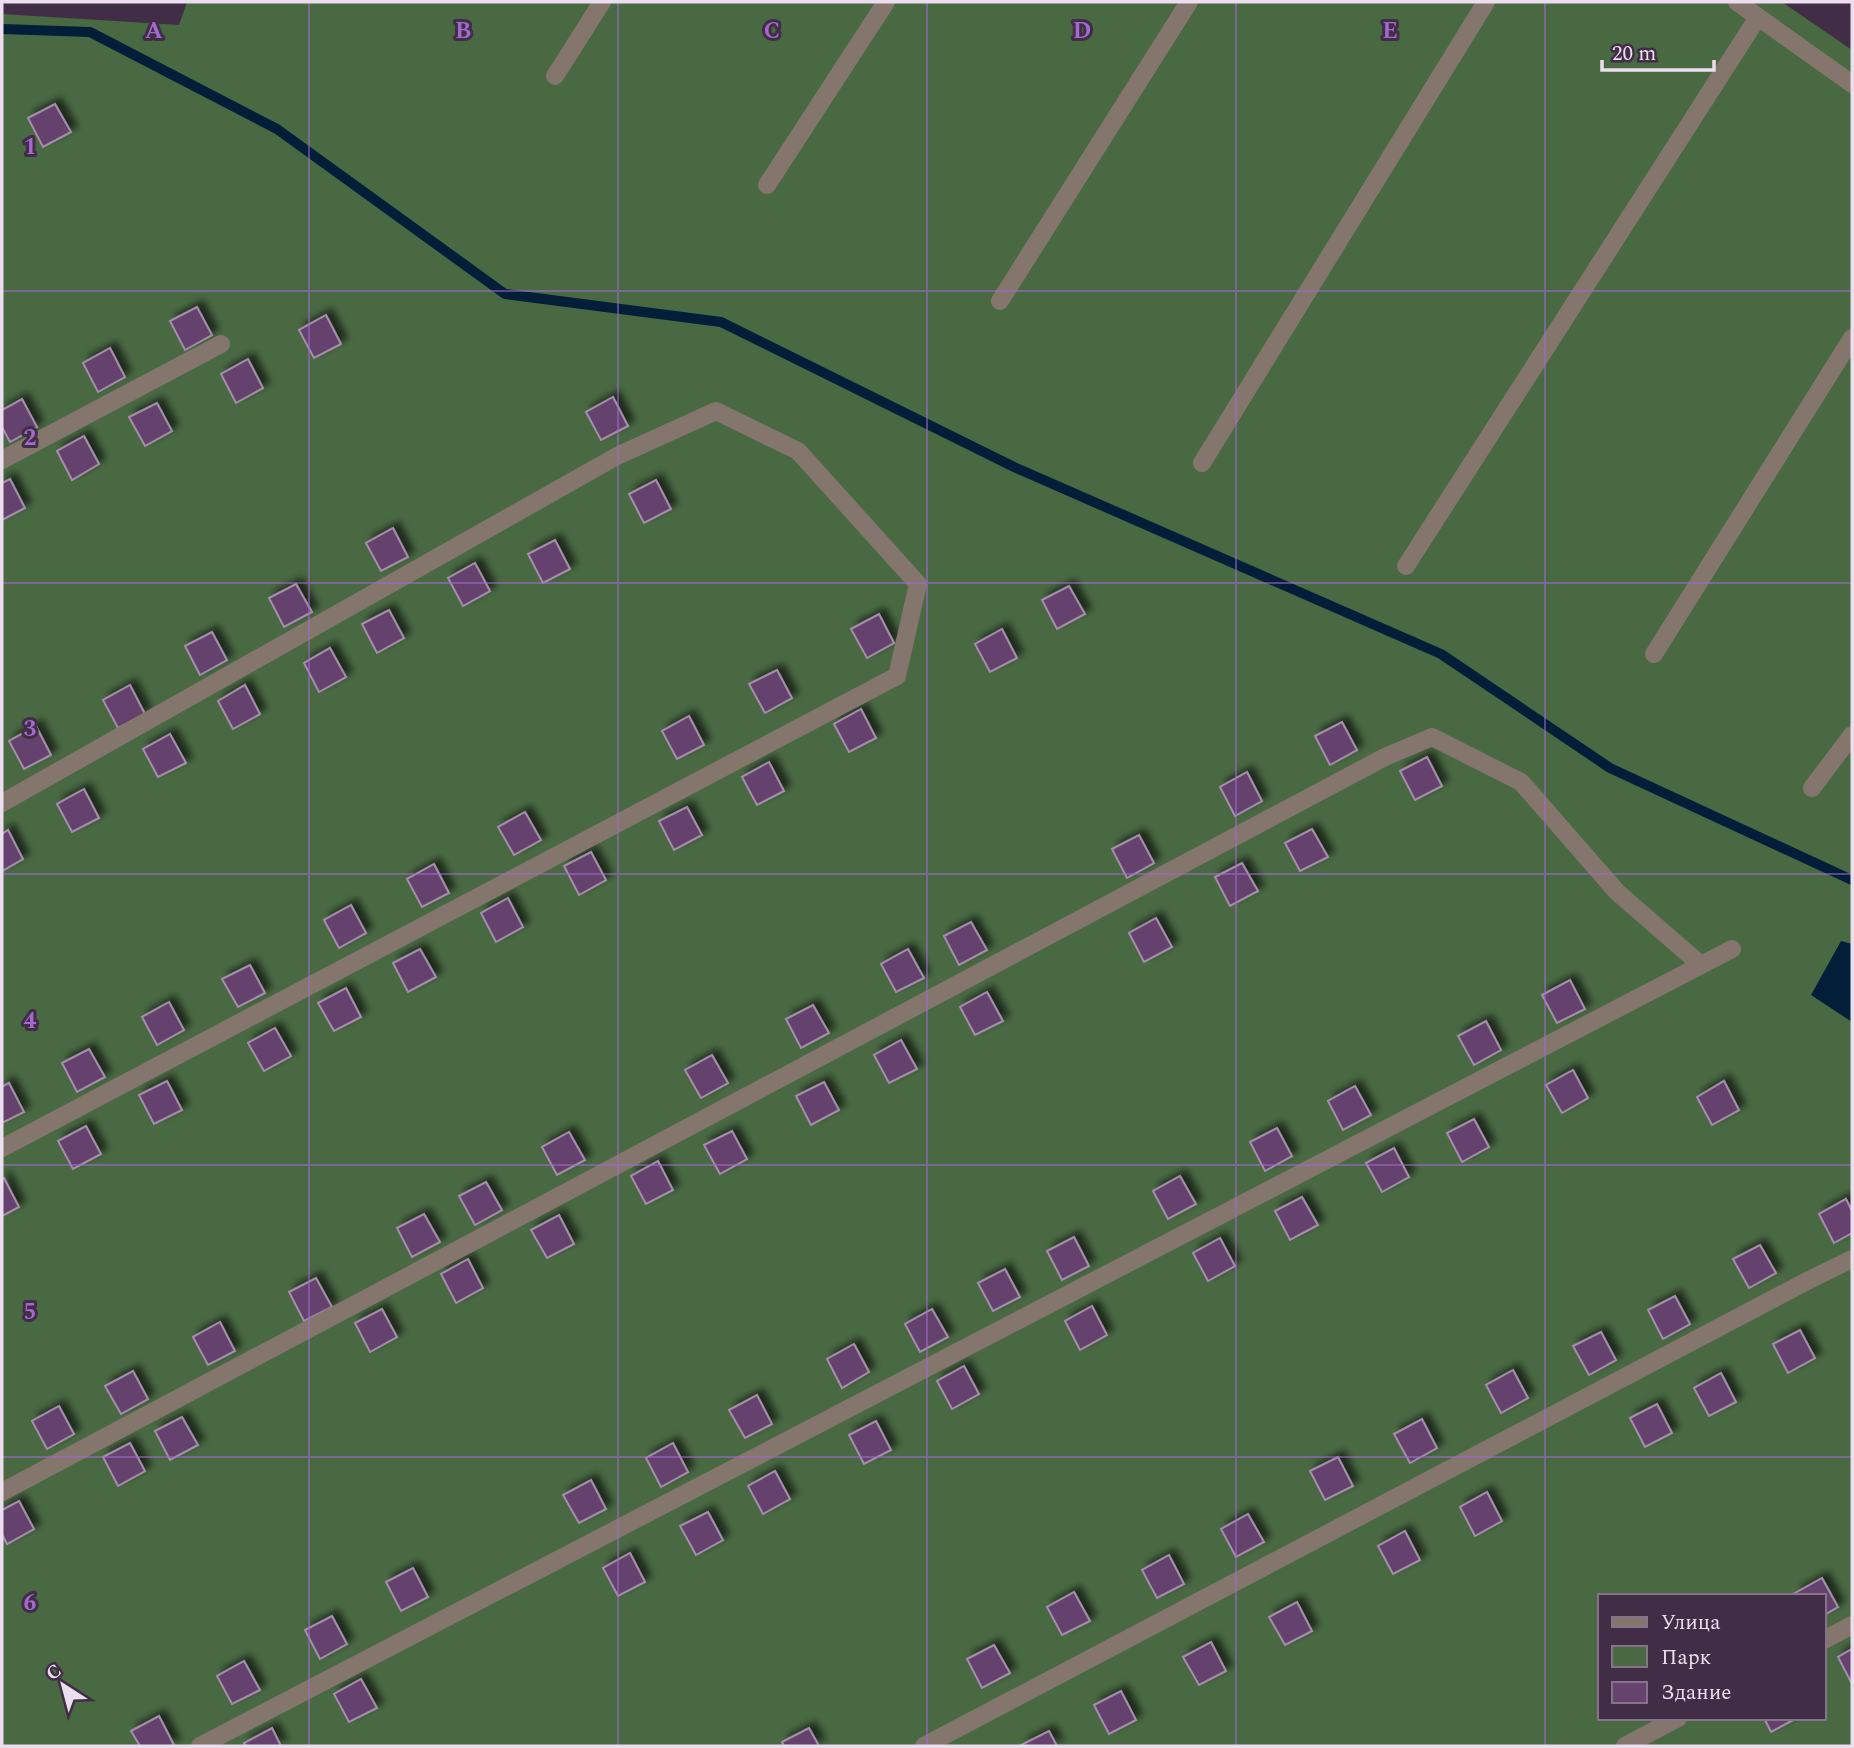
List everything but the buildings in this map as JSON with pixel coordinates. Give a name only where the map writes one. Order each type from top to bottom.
[{"type":"street","points":[[555,76],[602,2]]},
{"type":"street","points":[[767,186],[887,2]]},
{"type":"street","points":[[1000,301],[1189,2]]},
{"type":"street","points":[[1202,463],[1486,2]]},
{"type":"street","points":[[1737,2],[1852,83]]},
{"type":"street","points":[[1406,566],[1758,17]]},
{"type":"street","points":[[1654,654],[1852,338]]},
{"type":"street","points":[[2,460],[221,344]]},
{"type":"street","points":[[2,803],[617,456],[716,411],[798,450],[918,584],[897,676],[2,1148]]},
{"type":"street","points":[[1812,788],[1852,735]]},
{"type":"street","points":[[2,1492],[1372,764],[1432,737],[1521,782],[1617,892],[1701,965]]},
{"type":"street","points":[[200,1746],[1732,949]]},
{"type":"street","points":[[924,1746],[1852,1259]]},
{"type":"street","points":[[1826,1639],[1852,1625]]},
{"type":"street","points":[[1625,1746],[1674,1720]]},
{"type":"green space","points":[[187,2],[1782,2],[1852,50],[1852,1746],[2,1746],[2,14],[179,25]]},
{"type":"water","points":[[1841,941],[1852,944],[1852,1022],[1811,995]]},
{"type":"waterway","points":[[2,29],[90,32],[277,129],[505,294],[721,322],[1014,467],[1441,654],[1610,768],[1852,880]]}]
